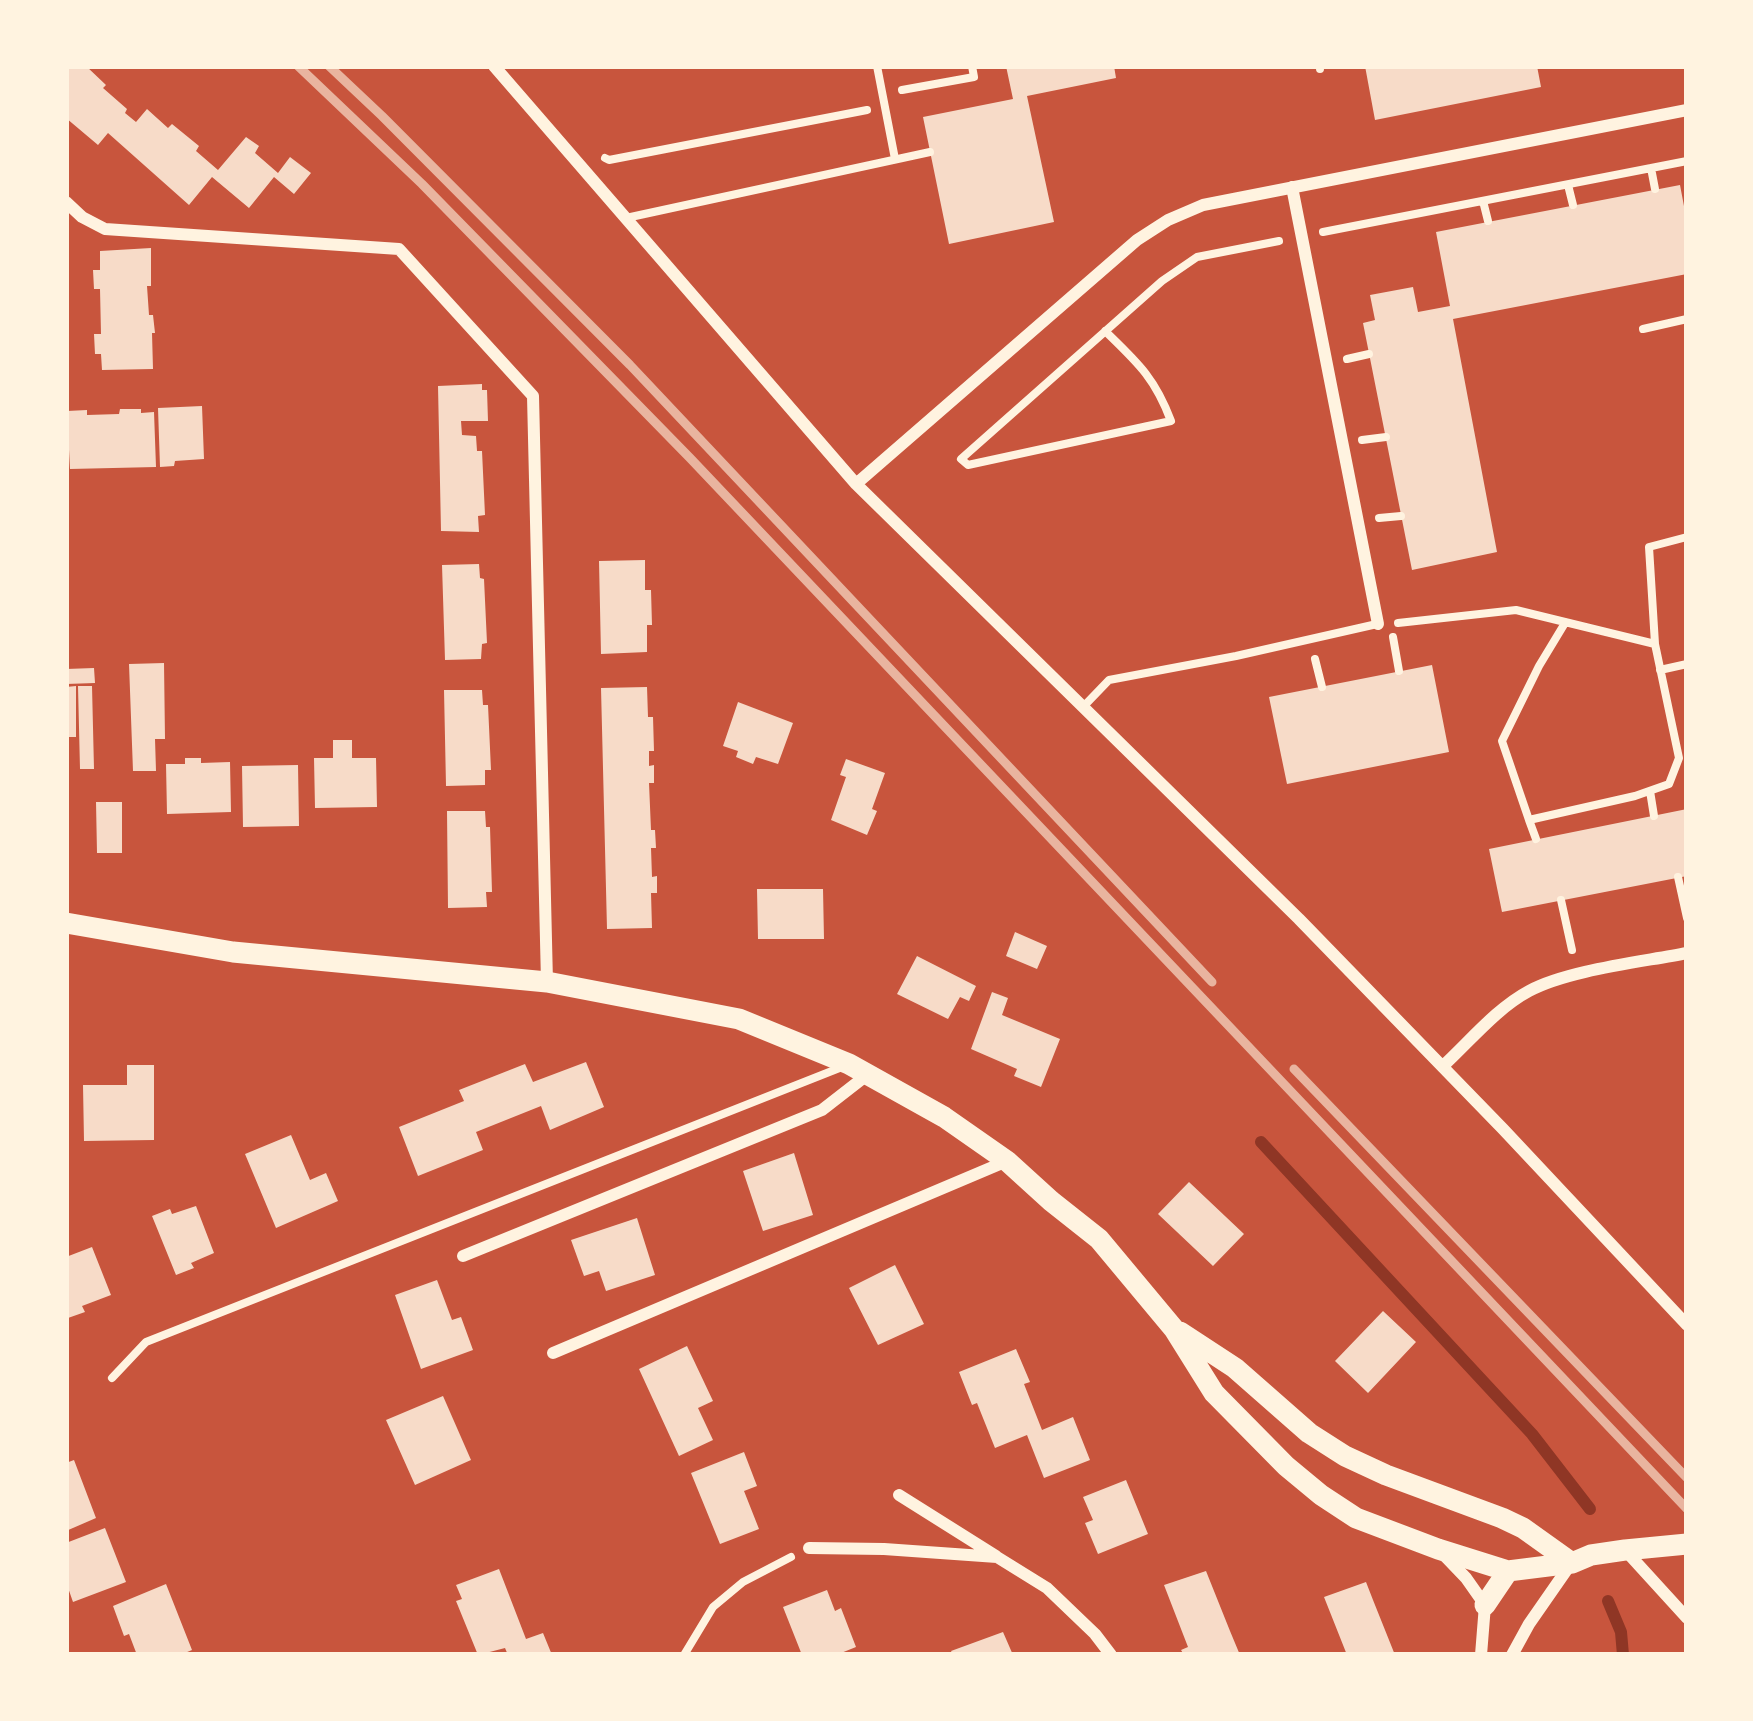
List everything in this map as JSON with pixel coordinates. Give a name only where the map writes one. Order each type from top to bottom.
[{"type":"street","points":[[494,66],[856,484],[1254,873],[1687,1325]]},
{"type":"street","points":[[856,484],[1137,240],[1168,220],[1203,205],[1687,110]]},
{"type":"street","points":[[1292,187],[1378,624]]},
{"type":"street","points":[[66,202],[105,229],[399,248],[532,396],[547,982]]},
{"type":"street","points":[[66,923],[233,952],[547,982],[739,1019],[858,1069],[944,1117],[1007,1161],[1099,1239],[1174,1329],[1214,1393],[1286,1466],[1356,1518],[1508,1571],[1687,1544]]},
{"type":"street","points":[[1443,1066],[1528,991],[1559,979],[1687,953]]},
{"type":"street","points":[[464,1256],[822,1110],[858,1069]]},
{"type":"street","points":[[553,1353],[1007,1161]]},
{"type":"street","points":[[1174,1329],[1235,1368],[1310,1433],[1346,1456],[1502,1518],[1572,1563]]},
{"type":"street","points":[[899,1495],[1046,1588],[1111,1655]]},
{"type":"street","points":[[809,1549],[997,1557]]},
{"type":"street","points":[[1438,1549],[1485,1605]]},
{"type":"street","points":[[1625,1550],[1687,1618]]},
{"type":"street","points":[[1512,1655],[1572,1563]]},
{"type":"street","points":[[1481,1655],[1485,1605],[1508,1571]]},
{"type":"lane","points":[[877,66],[895,159]]},
{"type":"lane","points":[[625,219],[930,152]]},
{"type":"lane","points":[[1643,329],[1687,320]]},
{"type":"lane","points":[[1083,707],[1108,680],[1378,624]]},
{"type":"lane","points":[[112,1378],[146,1342],[858,1069]]},
{"type":"path","points":[[883,94],[974,77],[972,66]]},
{"type":"path","points":[[590,151],[609,160],[885,107]]},
{"type":"path","points":[[1106,331],[1143,368],[1160,392],[1171,422],[968,465],[961,459],[1162,281],[1197,256],[1687,161]]},
{"type":"path","points":[[1651,168],[1655,189]]},
{"type":"path","points":[[1568,184],[1573,205]]},
{"type":"path","points":[[1484,201],[1488,221]]},
{"type":"path","points":[[1529,820],[1669,784],[1683,756],[1655,644],[1649,547],[1687,537]]},
{"type":"path","points":[[1378,624],[1516,610],[1655,644]]},
{"type":"path","points":[[1536,839],[1502,741],[1565,622]]},
{"type":"path","points":[[1660,670],[1687,664]]},
{"type":"path","points":[[1649,791],[1654,815]]},
{"type":"path","points":[[1678,878],[1687,918]]},
{"type":"path","points":[[1561,900],[1573,952]]},
{"type":"path","points":[[684,1655],[713,1607],[743,1582],[809,1549]]},
{"type":"building","points":[[66,66],[86,66],[136,122],[147,109],[168,128],[172,124],[218,170],[246,137],[259,146],[255,153],[278,173],[290,157],[311,173],[294,194],[274,177],[249,208],[212,177],[189,205],[108,133],[98,145],[66,118]]},
{"type":"building","points":[[1006,66],[1114,66],[1116,78],[1027,96],[1054,222],[949,244],[923,117],[1013,99]]},
{"type":"building","points":[[1365,66],[1537,66],[1541,87],[1375,120]]},
{"type":"building","points":[[1680,185],[1687,222],[1687,274],[1453,319],[1497,552],[1412,570],[1363,323],[1375,320],[1370,295],[1413,287],[1418,312],[1450,306],[1436,232]]},
{"type":"building","points":[[151,248],[151,286],[147,286],[155,333],[153,369],[102,370],[94,334],[101,334],[100,289],[94,289],[93,270],[100,270],[100,251]]},
{"type":"building","points":[[482,384],[482,390],[487,390],[488,421],[461,421],[462,435],[476,436],[477,451],[482,451],[485,515],[478,516],[479,532],[441,531],[438,386]]},
{"type":"building","points":[[202,406],[204,459],[160,467],[158,408]]},
{"type":"building","points":[[120,409],[154,412],[156,467],[70,469],[67,411],[119,414]]},
{"type":"building","points":[[645,560],[652,625],[647,625],[647,652],[601,654],[599,561]]},
{"type":"building","points":[[479,564],[487,643],[482,644],[481,659],[445,660],[442,565]]},
{"type":"building","points":[[164,663],[165,739],[155,739],[156,771],[133,771],[129,664]]},
{"type":"building","points":[[1432,665],[1449,752],[1287,784],[1269,697]]},
{"type":"building","points":[[94,668],[95,683],[66,684],[66,669]]},
{"type":"building","points":[[76,686],[76,737],[66,737],[66,687]]},
{"type":"building","points":[[78,686],[92,686],[94,769],[80,769]]},
{"type":"building","points":[[647,687],[654,751],[649,751],[649,766],[654,765],[654,783],[649,783],[656,848],[651,848],[652,877],[657,876],[657,893],[651,893],[652,928],[607,929],[601,688]]},
{"type":"building","points":[[444,690],[482,690],[483,705],[488,705],[491,770],[485,770],[485,785],[446,786]]},
{"type":"building","points":[[738,702],[793,723],[778,764],[756,757],[753,764],[723,746]]},
{"type":"building","points":[[333,740],[352,740],[352,758],[376,758],[377,807],[315,808],[314,758],[333,758]]},
{"type":"building","points":[[185,758],[230,762],[231,812],[167,814],[166,764],[185,764]]},
{"type":"building","points":[[846,759],[885,773],[867,835],[831,820],[846,777],[840,775]]},
{"type":"building","points":[[298,765],[299,826],[243,827],[242,766]]},
{"type":"building","points":[[96,802],[122,802],[122,853],[97,853]]},
{"type":"building","points":[[1687,809],[1687,876],[1502,912],[1489,849]]},
{"type":"building","points":[[447,811],[485,811],[486,827],[490,827],[492,892],[486,892],[487,907],[448,908]]},
{"type":"building","points":[[757,889],[823,889],[824,939],[758,939]]},
{"type":"building","points":[[1015,932],[1047,946],[1037,969],[1006,956]]},
{"type":"building","points":[[917,956],[976,986],[969,1001],[960,997],[948,1019],[897,994]]},
{"type":"building","points":[[992,992],[1008,998],[1002,1015],[1060,1039],[1041,1087],[1014,1076],[1017,1069],[971,1049]]},
{"type":"building","points":[[586,1062],[604,1107],[550,1130],[541,1106],[476,1132],[483,1150],[418,1176],[399,1127],[464,1101],[459,1090],[525,1064],[533,1082]]},
{"type":"building","points":[[127,1065],[154,1065],[154,1140],[84,1141],[83,1085],[127,1085]]},
{"type":"building","points":[[291,1135],[310,1180],[326,1173],[338,1201],[276,1228],[245,1154]]},
{"type":"building","points":[[794,1153],[813,1215],[763,1231],[743,1171]]},
{"type":"building","points":[[1189,1182],[1244,1234],[1213,1266],[1158,1214]]},
{"type":"building","points":[[196,1206],[214,1253],[176,1275],[152,1216]]},
{"type":"building","points":[[637,1218],[655,1275],[606,1291],[599,1271],[584,1276],[571,1240]]},
{"type":"building","points":[[92,1247],[111,1295],[82,1306],[85,1312],[68,1318],[66,1257]]},
{"type":"building","points":[[895,1265],[924,1324],[878,1345],[849,1288]]},
{"type":"building","points":[[437,1280],[452,1320],[461,1317],[473,1350],[421,1369],[395,1295]]},
{"type":"building","points":[[1383,1311],[1416,1342],[1368,1393],[1335,1361]]},
{"type":"building","points":[[687,1346],[713,1401],[698,1408],[713,1440],[679,1456],[639,1369]]},
{"type":"building","points":[[1016,1349],[1042,1430],[1073,1417],[1090,1460],[1044,1478],[1027,1435],[995,1448],[959,1372]]},
{"type":"building","points":[[443,1396],[471,1460],[415,1485],[386,1420]]},
{"type":"building","points":[[744,1452],[757,1486],[744,1491],[759,1529],[720,1544],[691,1473]]},
{"type":"building","points":[[74,1460],[96,1518],[66,1531],[66,1463]]},
{"type":"building","points":[[1126,1480],[1148,1534],[1098,1554],[1085,1523],[1093,1520],[1083,1497]]},
{"type":"building","points":[[105,1528],[126,1582],[73,1602],[66,1582],[66,1543]]},
{"type":"building","points":[[499,1569],[526,1639],[543,1633],[552,1655],[508,1655],[505,1648],[478,1655],[456,1601],[462,1599],[456,1585]]},
{"type":"building","points":[[1206,1571],[1240,1655],[1184,1655],[1181,1650],[1188,1647],[1164,1585]]},
{"type":"building","points":[[1366,1582],[1395,1655],[1347,1655],[1324,1597]]},
{"type":"building","points":[[166,1584],[192,1650],[180,1655],[137,1655],[113,1606]]},
{"type":"building","points":[[827,1590],[835,1611],[841,1608],[856,1647],[836,1655],[802,1655],[783,1607]]},
{"type":"building","points":[[1003,1632],[1013,1655],[953,1655],[951,1651]]},
{"type":"waterway","points":[[1261,1142],[1532,1434],[1590,1509]]},
{"type":"waterway","points":[[1608,1601],[1621,1632],[1623,1655]]},
{"type":"railway","points":[[298,66],[422,184],[690,458],[1687,1509]]},
{"type":"railway","points":[[329,66],[630,365],[1212,982]]},
{"type":"railway","points":[[1294,1069],[1687,1478]]}]
